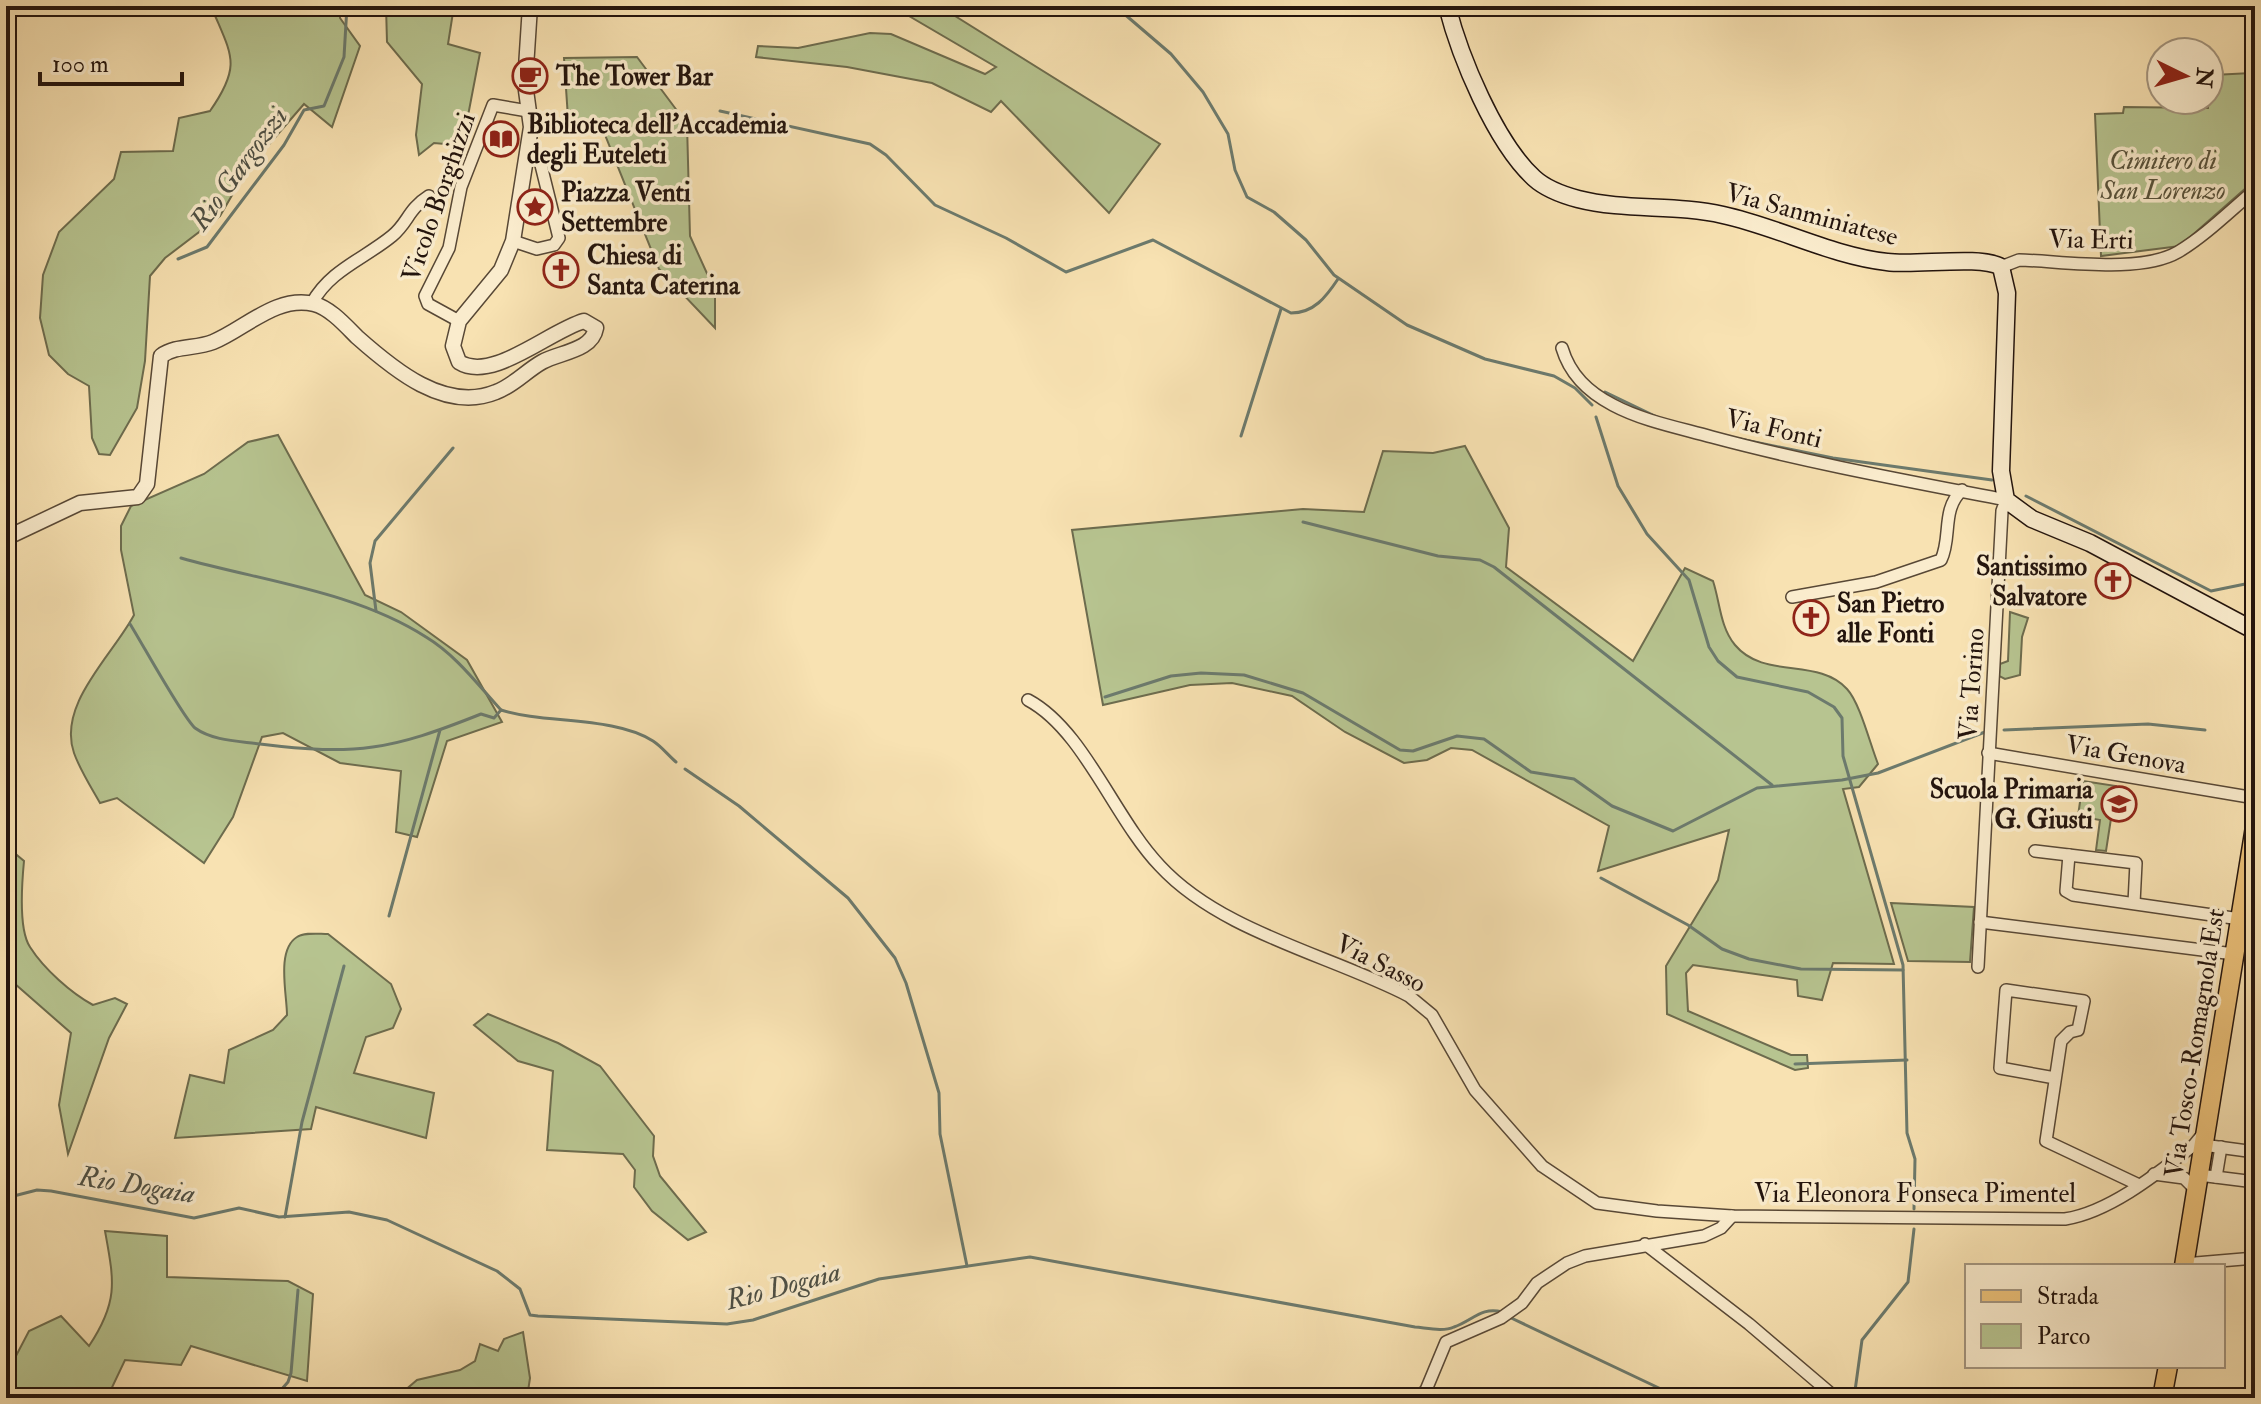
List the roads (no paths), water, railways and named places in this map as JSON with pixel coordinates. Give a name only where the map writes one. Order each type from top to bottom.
[{"type":"main road","name":"Via Sanminiatese","points":[[1447,6],[1459,46],[1501,132],[1527,171],[1549,188],[1594,202],[1723,215],[1864,258],[1935,265],[1984,262],[2001,267]]},
{"type":"main road","points":[[2001,267],[2007,293],[2001,471],[2006,500],[2032,519],[2090,543],[2255,631]]},
{"type":"main road","name":"Via Tosco-Romagnola Est","points":[[2184,1264],[2210,1141],[2234,954],[2255,827]]},
{"type":"main road","points":[[2162,1398],[2168,1368]]},
{"type":"street","points":[[6,538],[80,503],[131,500],[143,491],[161,356],[168,351],[210,343],[277,308],[312,303],[327,311],[380,359],[405,376],[451,396],[466,398],[500,391],[542,362],[588,343],[596,328],[584,321],[496,364],[474,368],[459,362],[453,346],[459,321],[501,270],[513,241],[531,127],[525,65],[530,6]]},
{"type":"street","name":"Vicolo Borghizzi","points":[[459,321],[428,304],[425,296],[449,248],[461,187],[493,105],[528,111]]},
{"type":"street","points":[[513,241],[537,249],[554,245],[559,238],[539,157],[527,150]]},
{"type":"street","name":"Via Erti","points":[[2001,267],[2019,260],[2135,264],[2176,254],[2255,190]]},
{"type":"street","points":[[312,303],[323,284],[391,236],[411,207],[429,196]]},
{"type":"street","name":"Via Fonti","points":[[1562,348],[1568,369],[1582,384],[1613,405],[1663,424],[1750,447],[2006,500]]},
{"type":"street","points":[[1792,597],[1876,582],[1941,560],[1946,549],[1951,504],[1962,490]]},
{"type":"street","name":"Via Torino","points":[[1978,967],[2002,511],[2006,500]]},
{"type":"street","name":"Via Sasso","points":[[1028,700],[1055,717],[1123,822],[1161,868],[1210,907],[1381,982],[1409,996],[1432,1015],[1475,1090],[1542,1166],[1597,1203],[1732,1216]]},
{"type":"street","name":"Via Genova","points":[[1988,753],[2255,798]]},
{"type":"street","points":[[2035,851],[2136,863],[2134,903]]},
{"type":"street","points":[[2069,855],[2066,891],[2073,895],[2240,919]]},
{"type":"street","points":[[1980,922],[2234,954]]},
{"type":"street","points":[[2055,1078],[2000,1068],[2006,990],[2084,1001],[2078,1030],[2070,1032],[2061,1041],[2046,1141],[2137,1184]]},
{"type":"street","points":[[2210,1141],[2255,1152]]},
{"type":"street","name":"Via Eleonora Fonseca Pimentel","points":[[1732,1216],[2065,1219],[2104,1207],[2178,1157],[2210,1141]]},
{"type":"street","points":[[2178,1157],[2203,1177]]},
{"type":"street","points":[[2153,1174],[2255,1182]]},
{"type":"street","points":[[2180,1176],[2203,1177]]},
{"type":"street","points":[[1418,1398],[1426,1390],[1446,1342],[1501,1318],[1522,1303],[1537,1283],[1567,1263],[1645,1244],[1704,1236],[1721,1228],[1732,1216]]},
{"type":"street","points":[[1645,1244],[1749,1324],[1836,1398]]},
{"type":"street","points":[[2194,1264],[2255,1258]]},
{"type":"waterway","name":"Rio Gargozzi","points":[[178,259],[207,247],[284,145],[304,110],[324,106],[344,57],[347,6]]},
{"type":"waterway","points":[[1115,6],[1171,54],[1203,92],[1228,134],[1235,170],[1247,197],[1274,212],[1306,240],[1334,275],[1407,325],[1485,359],[1554,376],[1575,388],[1592,405]]},
{"type":"waterway","points":[[720,111],[870,144],[886,155],[935,205],[1006,238],[1066,272],[1153,240],[1291,313],[1313,307],[1338,279]]},
{"type":"waterway","points":[[1241,436],[1281,309]]},
{"type":"waterway","points":[[1605,392],[1659,418]]},
{"type":"waterway","points":[[1596,417],[1618,486],[1647,534],[1689,580],[1709,647],[1718,661],[1737,677],[1808,692],[1834,707],[1842,718],[1843,756],[1903,965],[1907,1133],[1915,1159],[1914,1209]]},
{"type":"waterway","points":[[1740,439],[1833,458],[1992,480]]},
{"type":"waterway","points":[[376,611],[370,563],[375,541],[453,448]]},
{"type":"waterway","points":[[2026,496],[2211,591],[2255,582]]},
{"type":"waterway","points":[[1303,522],[1438,556],[1480,560],[1494,567],[1772,785]]},
{"type":"waterway","points":[[181,558],[307,589],[369,608],[398,621],[447,652],[501,710]]},
{"type":"waterway","points":[[130,624],[189,721],[195,728],[218,738],[293,748],[373,747],[422,736],[481,714],[494,718],[501,710],[599,724],[637,733],[653,741],[676,762]]},
{"type":"waterway","points":[[1105,697],[1171,676],[1201,673],[1244,675],[1303,693],[1400,750],[1413,751],[1457,736],[1484,739],[1531,772],[1574,779],[1612,806],[1673,831],[1757,788],[1842,780],[1878,773],[1985,732]]},
{"type":"waterway","points":[[2004,730],[2148,724],[2205,730]]},
{"type":"waterway","points":[[389,916],[440,730]]},
{"type":"waterway","points":[[685,769],[739,806],[848,898],[895,958],[906,983],[939,1093],[940,1134],[967,1266]]},
{"type":"waterway","points":[[1601,878],[1688,925],[1722,949],[1749,959],[1801,969],[1903,970]]},
{"type":"waterway","points":[[285,1217],[302,1122],[344,966]]},
{"type":"waterway","points":[[1795,1064],[1907,1060]]},
{"type":"waterway","name":"Rio Dogaia","points":[[6,1198],[37,1190],[194,1218],[239,1208],[279,1217],[349,1212],[387,1220],[497,1271],[520,1289],[530,1315],[538,1316],[727,1324],[753,1320],[879,1279],[1030,1257],[1430,1329],[1450,1328],[1489,1311],[1502,1312]]},
{"type":"waterway","points":[[1854,1398],[1862,1340],[1908,1282],[1914,1229]]},
{"type":"waterway","points":[[274,1398],[288,1382],[291,1373],[298,1290]]},
{"type":"waterway","name":"Rio Dogaia","points":[[1507,1316],[1680,1398]]},
{"type":"place","name":"The Tower Bar","points":[[530,76]]},
{"type":"place","name":"Biblioteca dell'Accademia degli Euteleti","points":[[501,139]]},
{"type":"place","name":"Piazza Venti Settembre","points":[[535,207]]},
{"type":"place","name":"Chiesa di Santa Caterina","points":[[561,270]]},
{"type":"place","name":"Santissimo Salvatore","points":[[2113,581]]},
{"type":"place","name":"San Pietro alle Fonti","points":[[1811,618]]},
{"type":"place","name":"Scuola Primaria G. Giusti","points":[[2119,804]]},
{"type":"park label","name":"Cimitero di San Lorenzo","points":[[2163,175]]}]
